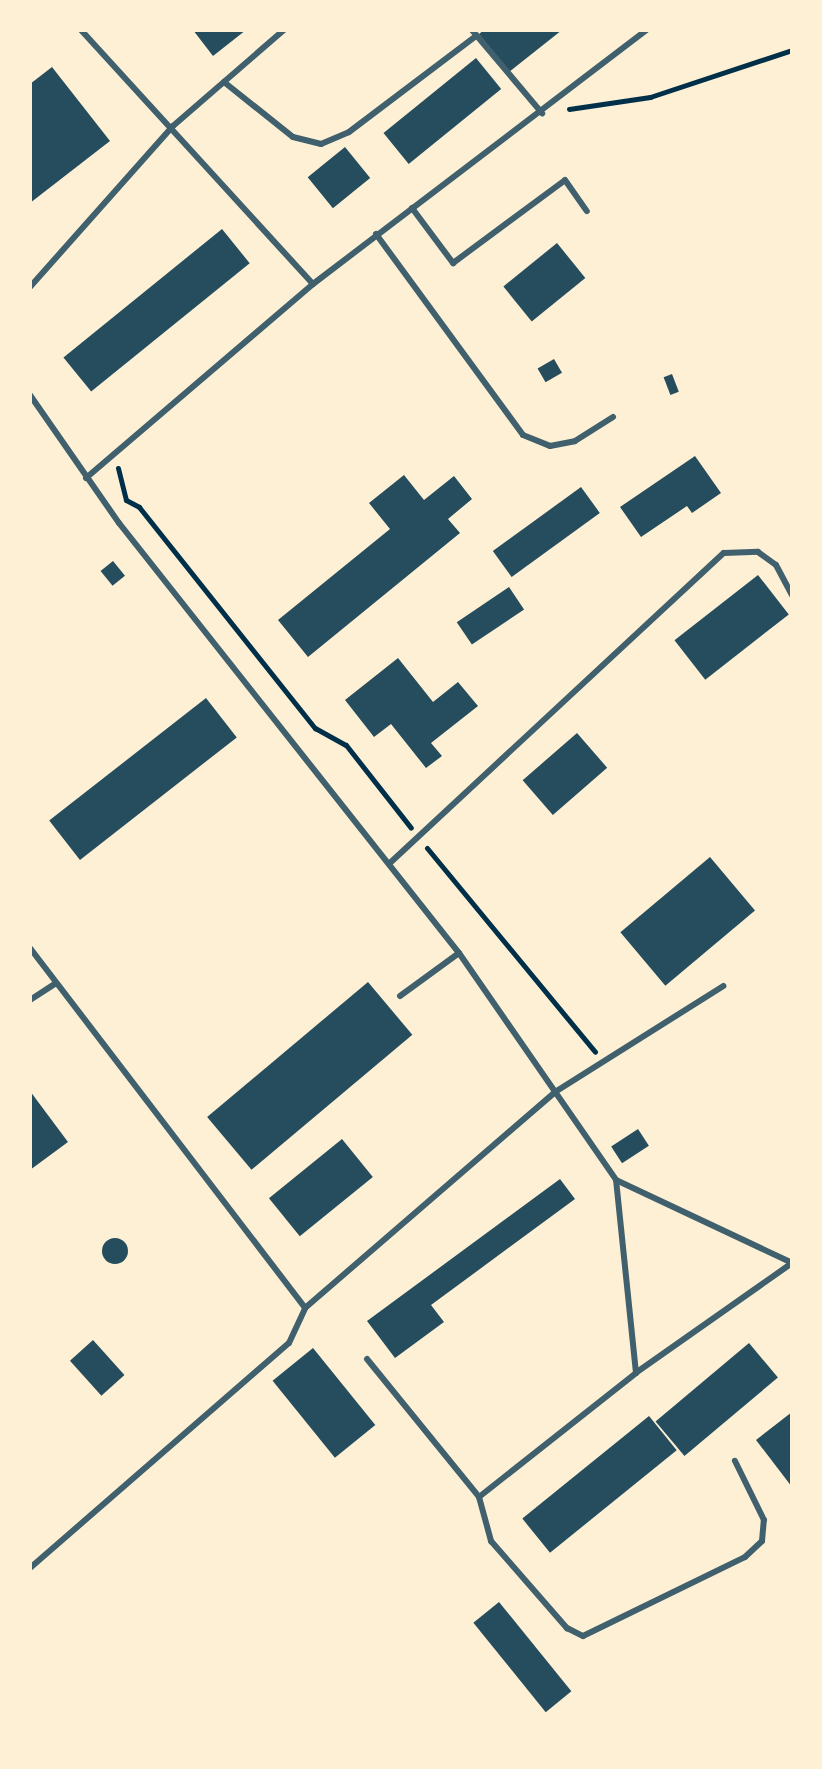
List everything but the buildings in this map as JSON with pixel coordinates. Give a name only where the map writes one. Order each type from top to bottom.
[{"type":"lane","points":[[81,30],[173,126],[313,284]]},
{"type":"lane","points":[[30,287],[173,126],[284,30]]},
{"type":"lane","points":[[86,478],[313,284],[646,30]]},
{"type":"lane","points":[[224,82],[293,136],[321,144],[349,132],[474,33],[542,112]]},
{"type":"lane","points":[[412,208],[453,263],[565,180],[587,211]]},
{"type":"lane","points":[[376,234],[523,435],[550,446],[575,441],[613,417]]},
{"type":"lane","points":[[30,395],[86,478],[459,952],[616,1180],[636,1373]]},
{"type":"lane","points":[[391,862],[724,553],[758,552],[776,565],[792,595]]},
{"type":"lane","points":[[30,948],[305,1308]]},
{"type":"lane","points":[[400,996],[459,952]]},
{"type":"lane","points":[[30,1000],[56,983]]},
{"type":"lane","points":[[30,1568],[289,1343],[305,1308],[555,1092],[601,1058],[723,986]]},
{"type":"lane","points":[[479,1498],[636,1373],[792,1263],[616,1180]]},
{"type":"lane","points":[[367,1359],[479,1498],[491,1541],[566,1628],[583,1636],[746,1557],[762,1540],[764,1520],[735,1460]]},
{"type":"path","points":[[542,112],[650,97],[792,50]]},
{"type":"path","points":[[110,458],[121,471],[118,487],[126,500],[140,507],[314,728],[346,745],[601,1058]]}]
